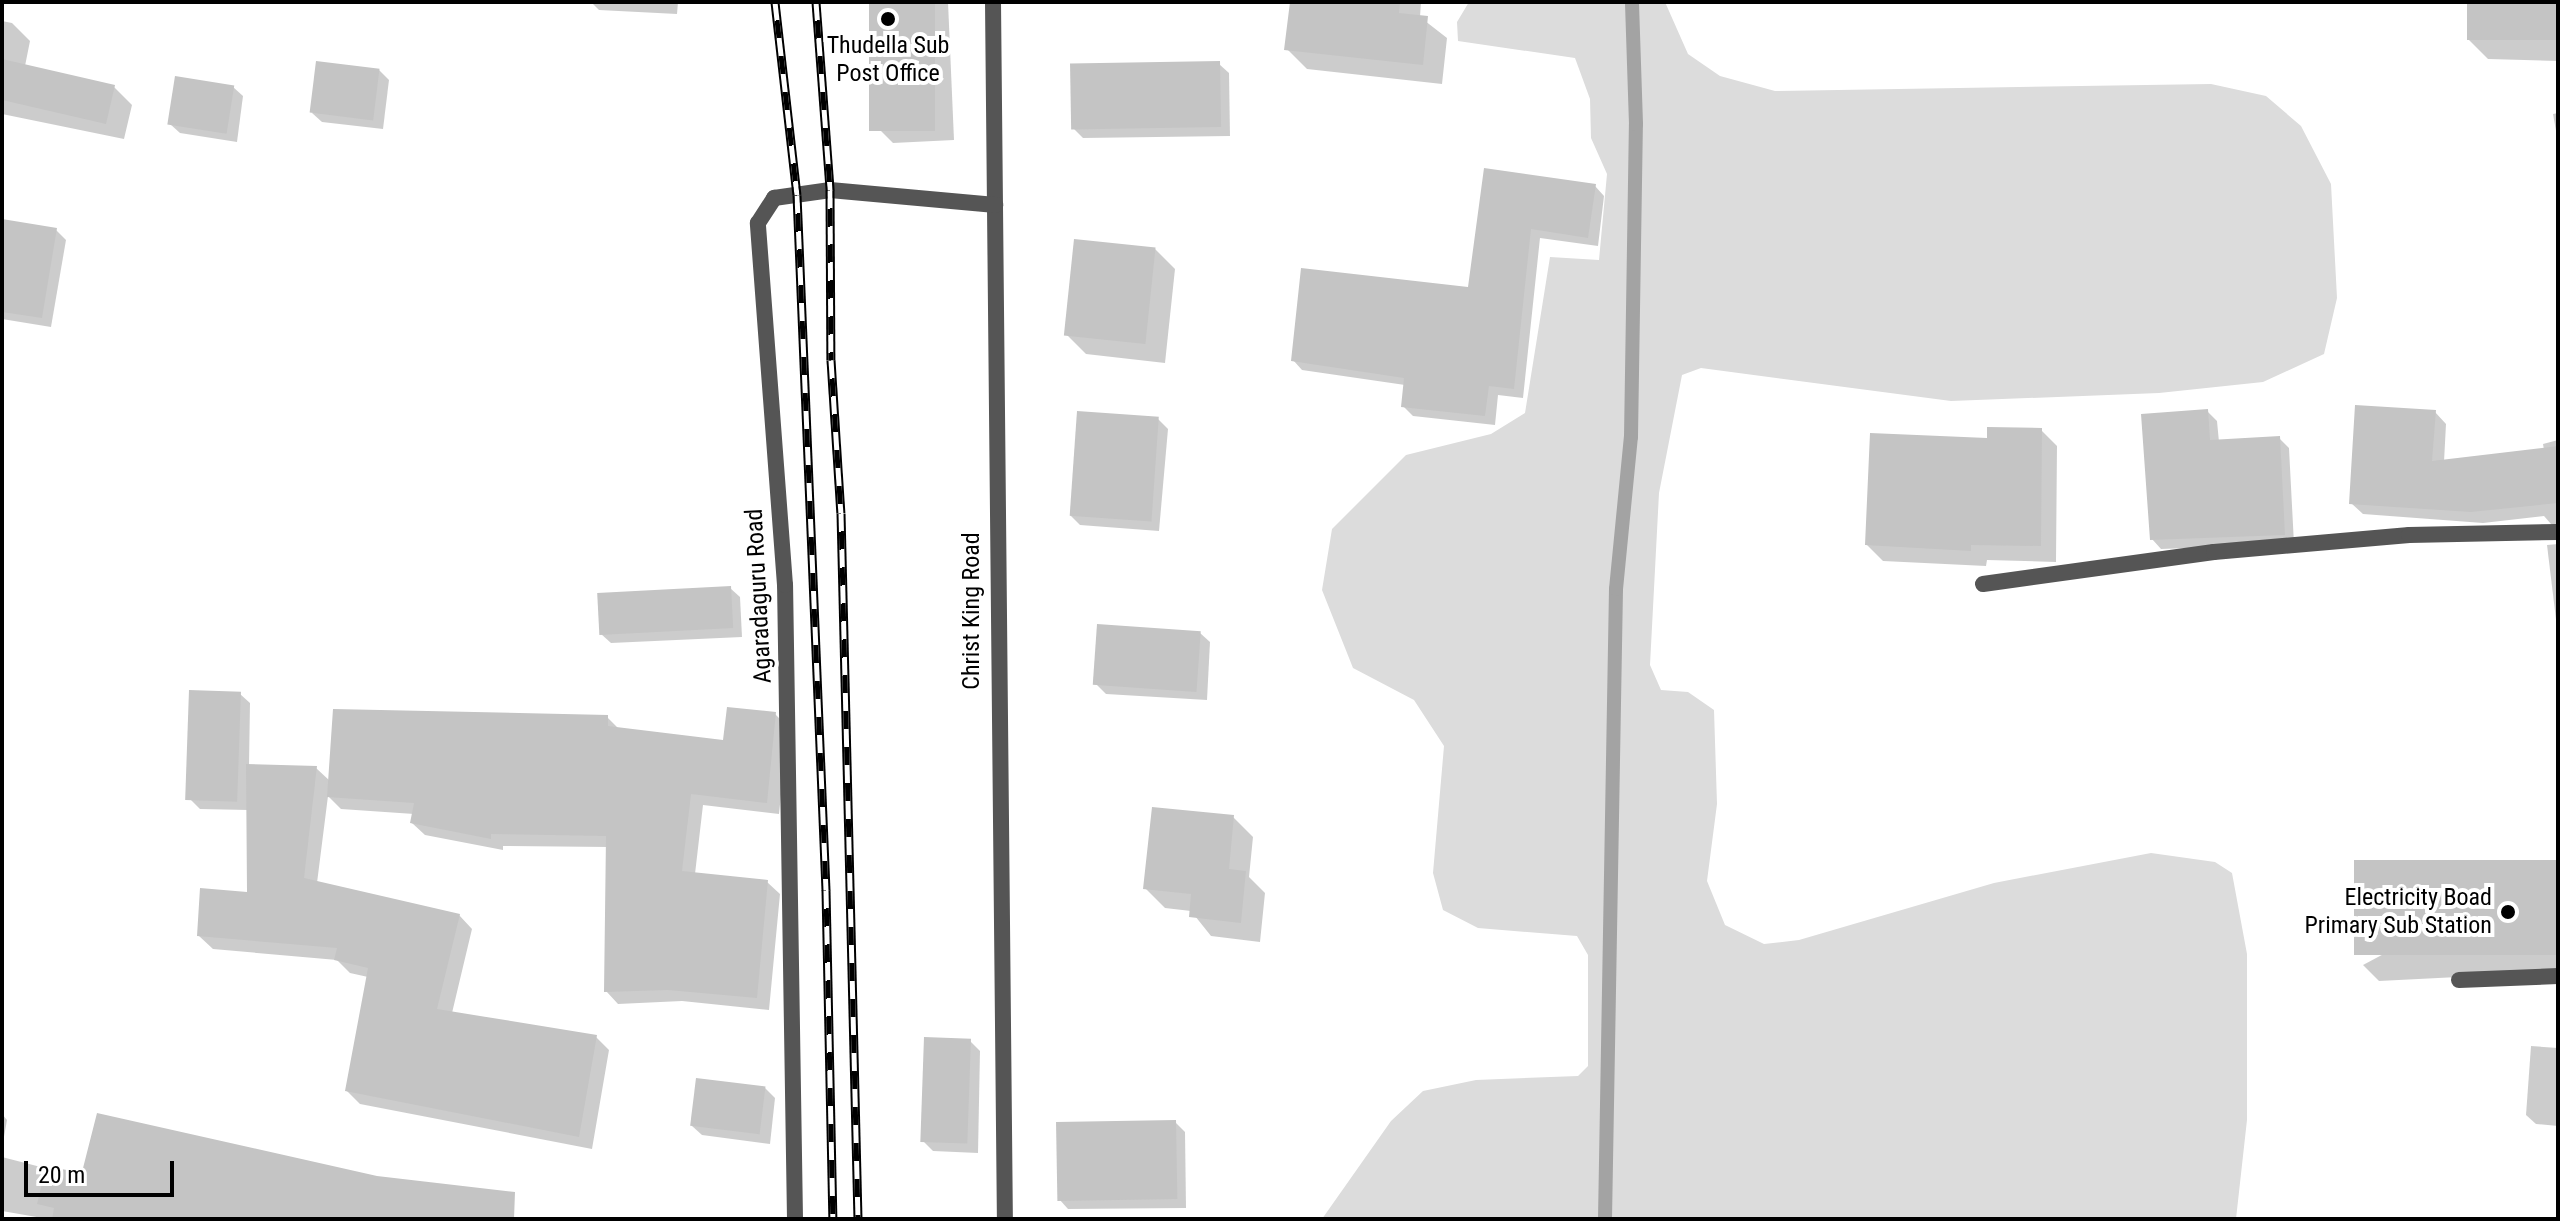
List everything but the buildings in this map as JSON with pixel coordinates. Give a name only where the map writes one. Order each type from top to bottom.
[{"type":"street","name":"Christ King Road","points":[[993,2],[1005,1219]]},
{"type":"street","name":"Agaradaguru Road","points":[[795,1219],[785,585],[758,223],[774,198],[830,190],[995,205]]},
{"type":"street","points":[[1983,584],[2214,552],[2409,535],[2558,532]]},
{"type":"street","points":[[2459,980],[2558,976]]},
{"type":"shaded area","points":[[1469,2],[1665,2],[1688,54],[1720,76],[1775,91],[2211,84],[2266,96],[2301,126],[2331,184],[2337,298],[2324,354],[2263,382],[2159,393],[1951,401],[1701,368],[1682,375],[1659,493],[1650,665],[1661,690],[1688,692],[1714,710],[1717,804],[1707,881],[1725,925],[1764,944],[1799,940],[1994,883],[2151,853],[2215,862],[2232,873],[2247,954],[2247,1120],[2236,1219],[1322,1219],[1391,1121],[1423,1091],[1476,1080],[1578,1076],[1588,1066],[1588,955],[1577,936],[1478,928],[1443,910],[1433,873],[1444,746],[1414,700],[1353,668],[1322,590],[1332,529],[1406,455],[1491,434],[1525,413],[1550,257],[1599,260],[1607,174],[1591,138],[1590,99],[1575,58],[1458,41],[1457,22]]},
{"type":"waterway","points":[[1605,1219],[1616,589],[1631,437],[1636,124],[1632,2]]},
{"type":"railway","points":[[775,2],[797,195],[826,890],[833,1219]]},
{"type":"railway","points":[[816,2],[830,190],[831,360],[841,513],[858,1219]]},
{"type":"place","name":"Thudella Sub Post Office","points":[[888,19]]},
{"type":"place","name":"Electricity Boad Primary Sub Station","points":[[2508,912]]}]
